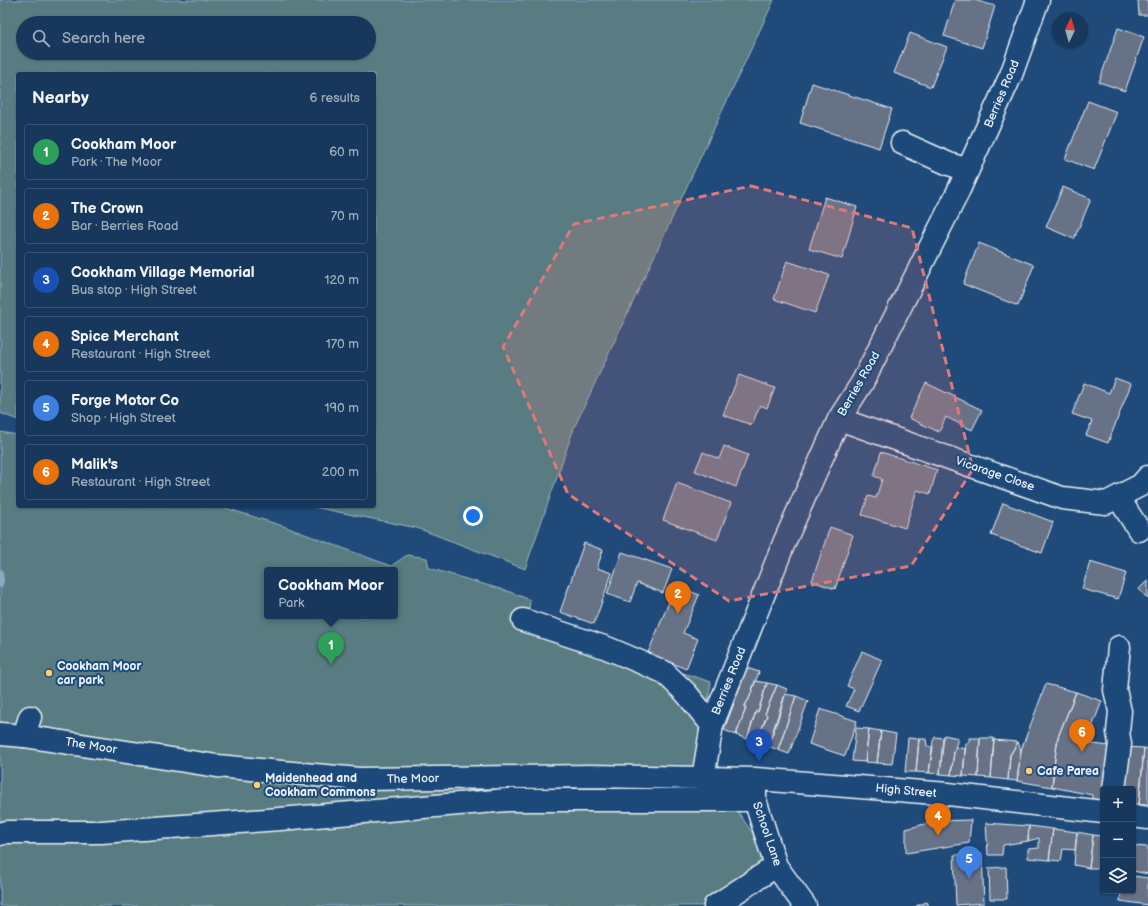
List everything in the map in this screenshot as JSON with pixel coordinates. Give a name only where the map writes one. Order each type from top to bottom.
[{"type":"street","name":"Berries Road","points":[[703,778],[712,725],[784,543],[839,419],[862,383],[953,203],[1011,75],[1038,0]]},
{"type":"street","points":[[902,143],[949,164],[968,170]]},
{"type":"street","name":"Vicarage Close","points":[[839,419],[1062,498],[1106,503],[1141,485],[1148,478]]},
{"type":"street","points":[[1118,497],[1139,530]]},
{"type":"street","points":[[523,620],[607,648],[664,672],[686,693],[712,725]]},
{"type":"street","points":[[1114,786],[1120,744],[1118,732],[1120,711],[1115,690],[1119,648]]},
{"type":"street","name":"The Moor","points":[[0,734],[27,726],[217,766],[359,779],[590,776],[756,779]]},
{"type":"street","name":"School Lane","points":[[756,779],[755,800],[776,866],[805,906]]},
{"type":"street","name":"High Street","points":[[756,779],[948,794],[1100,812]]},
{"type":"street","points":[[0,834],[6,832],[109,831],[507,800],[755,800]]},
{"type":"street","points":[[1136,816],[1148,818]]},
{"type":"street","points":[[715,906],[776,866]]},
{"type":"highlighted area","points":[[751,186],[912,228],[973,469],[911,566],[729,601],[568,494],[503,347],[574,224]]},
{"type":"green space","points":[[0,0],[774,0],[574,428],[525,569],[417,528],[319,508],[376,508],[376,72],[16,72],[16,419],[0,413]]},
{"type":"green space","points":[[0,432],[16,435],[16,508],[225,508],[283,526],[391,566],[407,555],[427,558],[429,568],[510,592],[530,600],[528,623],[711,682],[701,742],[728,797],[753,834],[761,855],[759,866],[739,883],[703,906],[0,906]]},
{"type":"building","points":[[955,0],[974,0],[995,6],[982,48],[944,36]]},
{"type":"building","points":[[1138,0],[1148,0],[1148,15],[1139,15]]},
{"type":"building","points":[[1118,28],[1144,37],[1125,91],[1099,82]]},
{"type":"building","points":[[910,33],[947,47],[931,87],[894,73]]},
{"type":"building","points":[[812,83],[892,109],[879,148],[800,123]]},
{"type":"building","points":[[1088,101],[1117,112],[1094,170],[1065,159]]},
{"type":"building","points":[[1063,187],[1091,199],[1074,239],[1046,227]]},
{"type":"building","points":[[825,197],[857,207],[842,259],[809,249]]},
{"type":"building","points":[[979,243],[1034,265],[1018,306],[963,284]]},
{"type":"building","points":[[787,261],[829,275],[815,313],[774,299]]},
{"type":"building","points":[[739,375],[775,388],[767,408],[760,405],[752,425],[723,415]]},
{"type":"building","points":[[1115,378],[1131,384],[1108,443],[1086,435],[1092,421],[1072,414],[1084,383],[1109,393]]},
{"type":"building","points":[[926,383],[982,410],[972,430],[946,417],[939,432],[909,418]]},
{"type":"building","points":[[724,446],[748,455],[736,487],[695,471],[703,452],[719,459]]},
{"type":"building","points":[[881,452],[937,470],[930,494],[917,490],[905,528],[862,515],[868,496],[876,498],[882,479],[874,476]]},
{"type":"building","points":[[677,483],[731,503],[717,540],[663,520]]},
{"type":"building","points":[[1003,503],[1053,522],[1042,553],[991,535]]},
{"type":"building","points":[[830,527],[853,535],[835,589],[812,581]]},
{"type":"building","points":[[584,543],[603,550],[597,568],[612,573],[594,624],[560,612]]},
{"type":"building","points":[[622,552],[672,569],[663,593],[637,583],[630,602],[607,594]]},
{"type":"building","points":[[1090,562],[1126,573],[1118,599],[1082,589]]},
{"type":"building","points":[[1148,580],[1148,599],[1139,589]]},
{"type":"building","points":[[676,585],[699,595],[683,633],[698,639],[686,669],[648,653]]},
{"type":"building","points":[[862,651],[882,660],[859,711],[846,706],[854,689],[847,686]]},
{"type":"building","points":[[747,668],[759,672],[749,699],[744,707],[746,708],[736,735],[724,730]]},
{"type":"building","points":[[755,681],[767,683],[758,712],[756,711],[747,739],[736,735],[746,708],[744,707],[749,699]]},
{"type":"building","points":[[767,683],[777,685],[765,714],[767,715],[757,742],[747,739],[756,711],[758,712]]},
{"type":"building","points":[[1046,684],[1076,692],[1058,737],[1052,787],[1017,781],[1021,750]]},
{"type":"building","points":[[777,685],[787,689],[768,746],[757,742],[767,715],[765,714]]},
{"type":"building","points":[[1076,692],[1102,701],[1086,743],[1109,746],[1103,786],[1100,786],[1100,801],[1092,800],[1092,795],[1052,787],[1058,737]]},
{"type":"building","points":[[785,694],[796,696],[778,750],[768,746]]},
{"type":"building","points":[[796,696],[808,701],[789,754],[778,750]]},
{"type":"building","points":[[820,709],[857,721],[845,756],[809,744]]},
{"type":"building","points":[[856,728],[869,729],[865,762],[852,761]]},
{"type":"building","points":[[869,729],[881,731],[877,763],[865,762]]},
{"type":"building","points":[[881,731],[896,734],[892,764],[877,763]]},
{"type":"building","points":[[944,735],[958,738],[954,752],[951,775],[940,774]]},
{"type":"building","points":[[935,737],[943,738],[940,774],[929,773],[933,741]]},
{"type":"building","points":[[908,738],[919,739],[916,772],[905,772]]},
{"type":"building","points":[[969,738],[980,738],[978,777],[963,776],[966,743],[969,743]]},
{"type":"building","points":[[980,738],[994,738],[991,778],[978,777]]},
{"type":"building","points":[[919,739],[926,739],[927,746],[933,747],[929,773],[916,772]]},
{"type":"building","points":[[994,740],[1018,742],[1010,755],[1008,780],[991,778]]},
{"type":"building","points":[[1018,742],[1021,750],[1017,781],[1008,780],[1010,755]]},
{"type":"building","points":[[956,747],[965,749],[963,776],[951,775]]},
{"type":"building","points":[[1125,747],[1144,748],[1139,805],[1136,804],[1136,786],[1121,786]]},
{"type":"building","points":[[1144,748],[1148,749],[1148,805],[1139,805]]},
{"type":"building","points":[[971,820],[969,843],[906,853],[906,829],[936,821]]},
{"type":"building","points":[[986,823],[1029,826],[1028,841],[1003,845],[1002,855],[988,855]]},
{"type":"building","points":[[1029,826],[1053,829],[1049,860],[1028,858],[1028,849],[1039,848],[1039,838],[1028,841]]},
{"type":"building","points":[[1053,829],[1077,832],[1075,850],[1063,849],[1061,861],[1049,860]]},
{"type":"building","points":[[1077,832],[1093,835],[1089,868],[1074,865]]},
{"type":"building","points":[[1093,835],[1100,836],[1100,868],[1089,868]]},
{"type":"building","points":[[1136,846],[1148,847],[1148,874],[1136,872]]},
{"type":"building","points":[[982,854],[984,903],[956,905],[954,855]]},
{"type":"building","points":[[1006,867],[1007,899],[990,899],[989,868]]},
{"type":"building","points":[[1136,876],[1148,878],[1148,905],[1120,901],[1121,894],[1136,894]]},
{"type":"building","points":[[927,902],[929,906],[916,906]]},
{"type":"waterway","points":[[0,572],[0,585]]},
{"type":"place","name":"The Crown","points":[[678,614]]},
{"type":"place","name":"Cookham Moor","points":[[331,665]]},
{"type":"place","name":"Cookham Moor car park","points":[[49,673]]},
{"type":"place","name":"Malik's","points":[[1082,752]]},
{"type":"place","name":"Cookham Village Memorial","points":[[759,762]]},
{"type":"place","name":"Cafe Parea","points":[[1029,771]]},
{"type":"place","name":"Maidenhead and Cookham Commons","points":[[257,785]]},
{"type":"place","name":"Spice Merchant","points":[[938,836]]},
{"type":"place","name":"Forge Motor Co","points":[[969,879]]}]
